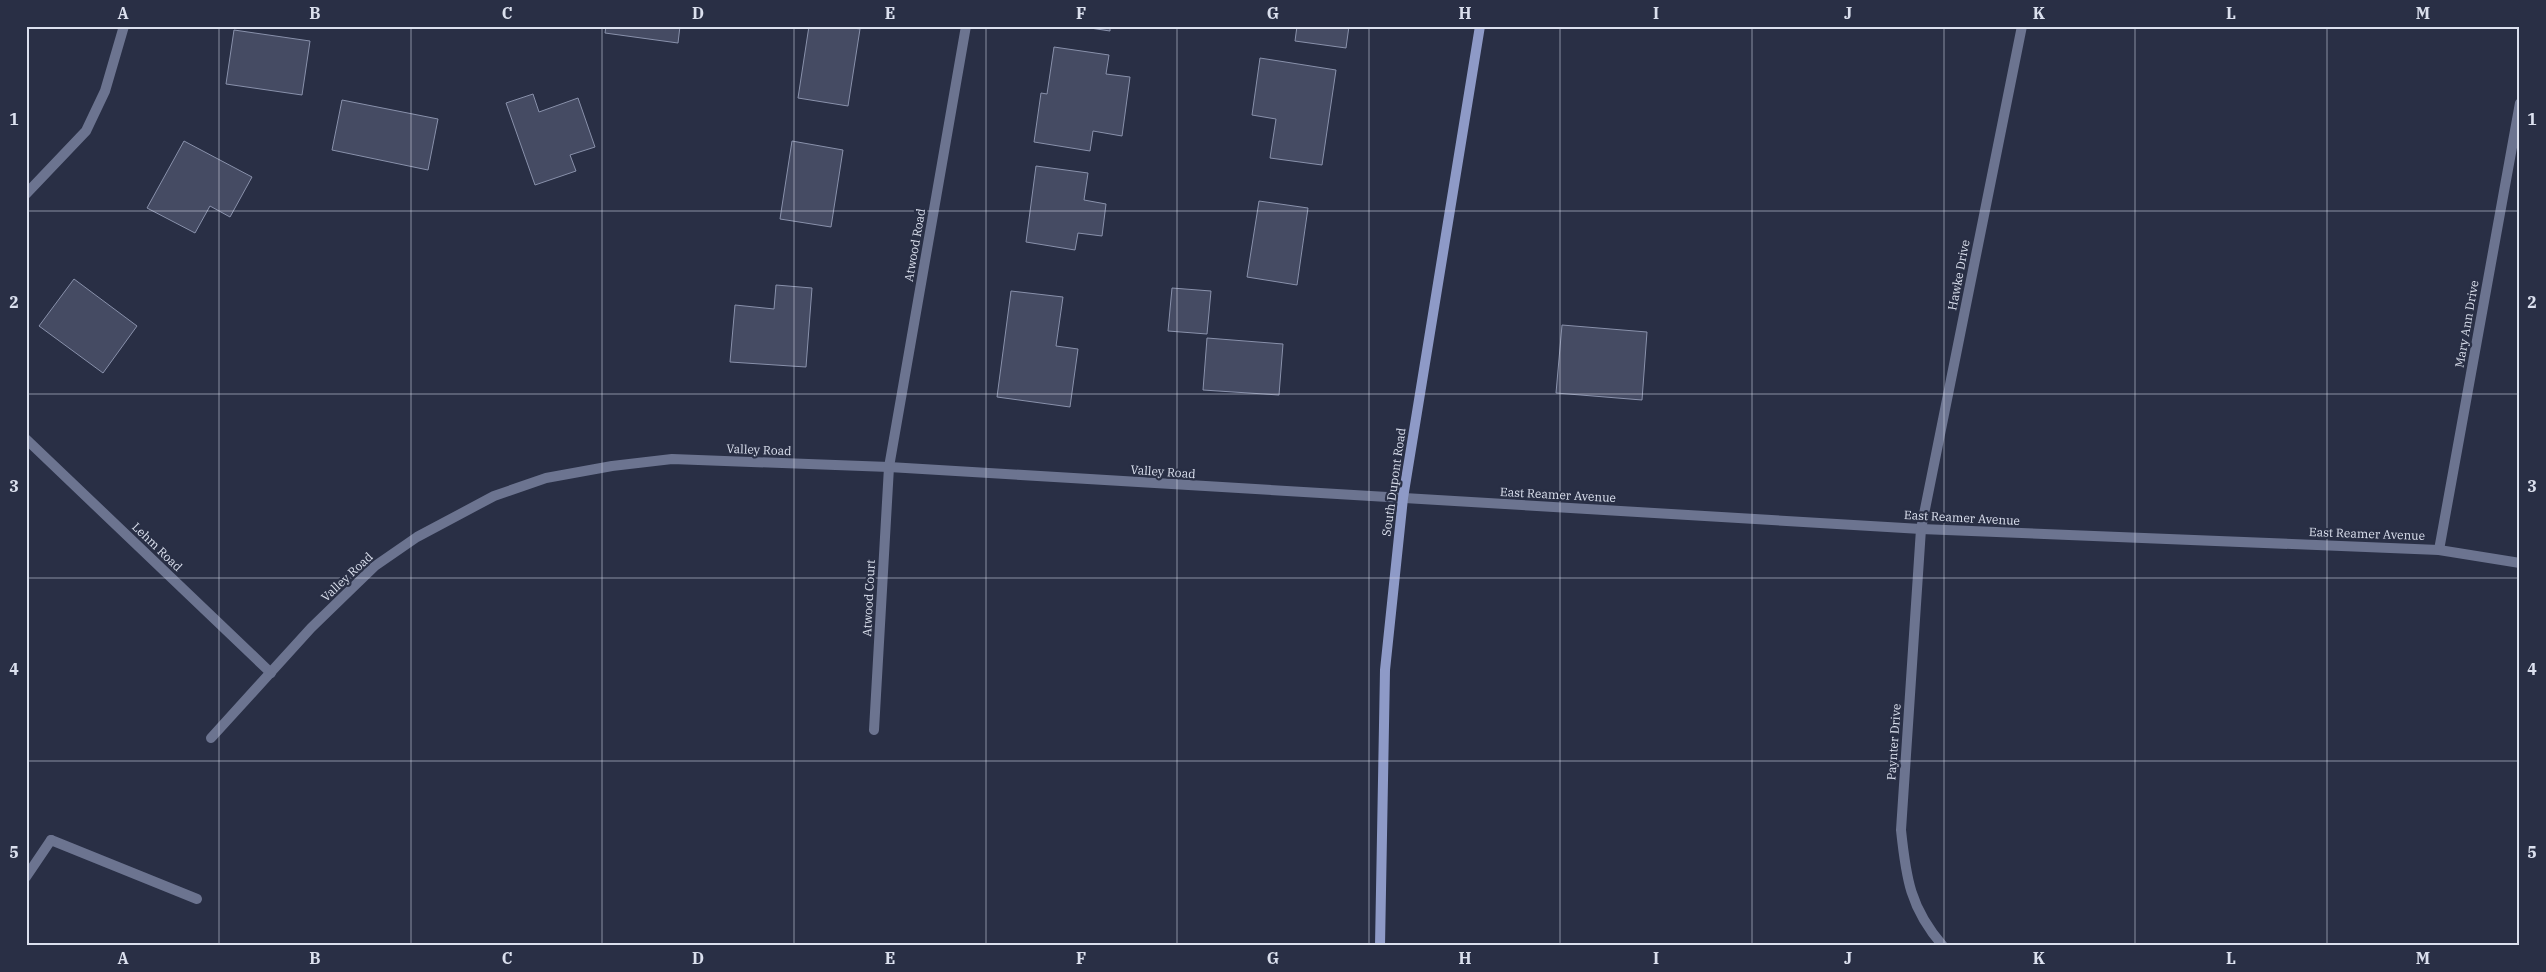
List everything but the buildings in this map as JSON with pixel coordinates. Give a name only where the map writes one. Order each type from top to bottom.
[{"type":"street","points":[[26,194],[86,131],[105,91],[124,26]]},
{"type":"street","name":"Atwood Road","points":[[889,467],[966,26]]},
{"type":"street","name":"South Dupont Road","points":[[1380,946],[1385,670],[1403,498],[1480,26]]},
{"type":"street","name":"Hawke Drive","points":[[1921,529],[2022,26]]},
{"type":"street","name":"Mary Ann Drive","points":[[2439,550],[2520,103]]},
{"type":"street","name":"Lehm Road","points":[[26,439],[271,673]]},
{"type":"street","name":"Valley Road","points":[[211,738],[311,628],[375,566],[417,537],[494,496],[546,478],[612,466],[672,459],[889,467],[1403,498]]},
{"type":"street","name":"Atwood Court","points":[[874,730],[889,467]]},
{"type":"street","name":"East Reamer Avenue","points":[[1403,498],[1921,529],[2439,550],[2520,563]]},
{"type":"street","name":"Paynter Drive","points":[[1921,529],[1901,830],[1906,879],[1926,927],[1943,946]]},
{"type":"street","points":[[26,877],[52,840],[197,899]]}]
